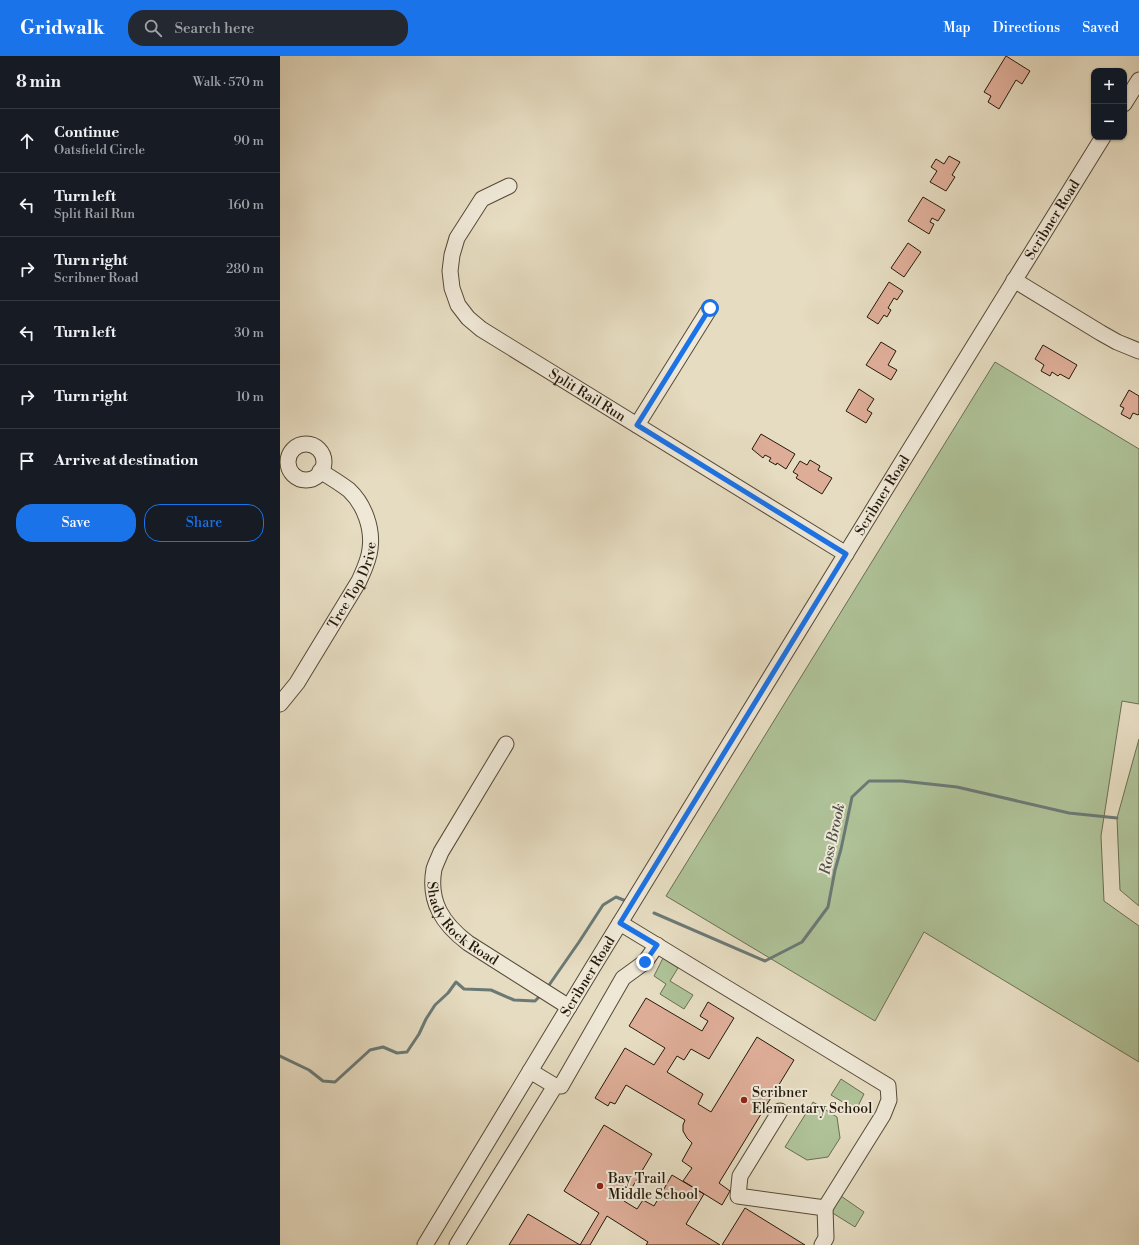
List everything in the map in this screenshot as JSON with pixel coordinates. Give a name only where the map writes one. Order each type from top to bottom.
[{"type":"street","points":[[1127,99],[1139,80]]},
{"type":"street","name":"Scribner Road","points":[[425,1245],[620,923],[1101,140]]},
{"type":"street","name":"Split Rail Run","points":[[509,186],[482,199],[457,238],[452,254],[450,271],[452,288],[458,305],[468,318],[481,329],[846,554]]},
{"type":"street","points":[[1014,280],[1112,339],[1139,351]]},
{"type":"street","points":[[637,425],[710,308]]},
{"type":"street","name":"Tree Top Drive","points":[[280,704],[297,683],[359,580],[366,567],[371,548],[370,531],[366,514],[358,501],[349,490],[320,471]]},
{"type":"street","name":"Shady Rock Road","points":[[506,744],[441,852],[435,868],[433,884],[435,901],[442,916],[454,932],[468,944],[569,1007]]},
{"type":"street","points":[[620,923],[888,1086],[889,1100],[882,1115],[826,1208],[826,1238],[822,1245]]},
{"type":"street","points":[[457,1245],[558,1086],[623,978],[645,962],[657,945]]},
{"type":"street","points":[[530,1071],[558,1086]]},
{"type":"street","points":[[780,1111],[740,1176],[738,1196],[826,1208]]},
{"type":"green space","points":[[995,362],[1139,449],[1139,704],[1122,701],[1101,836],[1104,901],[1139,926],[1139,1062],[924,932],[875,1021],[666,896]]},
{"type":"green space","points":[[1139,739],[1139,906],[1120,890],[1117,818]]},
{"type":"green space","points":[[663,958],[678,968],[670,981],[693,995],[684,1009],[660,994],[666,984],[654,976]]},
{"type":"green space","points":[[841,1079],[864,1094],[856,1110],[831,1095]]},
{"type":"green space","points":[[813,1102],[837,1117],[840,1138],[828,1157],[807,1160],[785,1147]]},
{"type":"green space","points":[[841,1196],[864,1212],[855,1227],[831,1212]]},
{"type":"building","points":[[1006,56],[1030,71],[1022,84],[1016,80],[999,109],[988,102],[991,96],[984,92]]},
{"type":"building","points":[[949,156],[960,162],[952,175],[955,177],[946,191],[930,182],[937,171],[931,167],[936,159],[944,164]]},
{"type":"building","points":[[923,197],[945,210],[938,221],[932,218],[930,222],[934,224],[929,234],[908,221]]},
{"type":"building","points":[[908,243],[921,252],[904,277],[891,268]]},
{"type":"building","points":[[889,282],[903,291],[897,300],[894,298],[888,308],[891,310],[887,317],[884,315],[878,324],[867,317]]},
{"type":"building","points":[[881,342],[896,351],[888,365],[897,370],[891,380],[866,365]]},
{"type":"building","points":[[1043,345],[1077,365],[1069,379],[1060,374],[1058,376],[1052,372],[1050,376],[1041,371],[1044,365],[1035,359]]},
{"type":"building","points":[[859,389],[874,399],[867,410],[872,413],[866,423],[846,411]]},
{"type":"building","points":[[1129,390],[1139,396],[1139,414],[1133,413],[1130,419],[1121,414],[1124,408],[1120,406]]},
{"type":"building","points":[[761,434],[795,454],[786,469],[777,463],[776,465],[769,461],[771,458],[765,455],[763,458],[752,449]]},
{"type":"building","points":[[810,460],[820,466],[818,470],[832,478],[822,494],[796,478],[798,475],[793,472],[800,461],[807,465]]},
{"type":"building","name":"Scribner Elementary School","points":[[646,998],[702,1031],[708,1021],[700,1016],[708,1002],[734,1018],[709,1059],[691,1049],[684,1060],[677,1056],[667,1072],[703,1094],[698,1104],[711,1112],[757,1037],[794,1060],[719,1183],[730,1191],[722,1205],[683,1181],[692,1168],[682,1161],[692,1143],[683,1131],[685,1120],[626,1085],[615,1104],[610,1102],[608,1106],[595,1098],[625,1048],[654,1065],[665,1048],[629,1026]]},
{"type":"building","name":"Bay Trail Middle School","points":[[604,1125],[652,1154],[624,1201],[637,1209],[643,1200],[654,1206],[672,1175],[704,1194],[686,1224],[720,1245],[646,1245],[648,1242],[607,1216],[590,1245],[580,1245],[599,1213],[564,1191]]},
{"type":"building","points":[[745,1208],[805,1245],[722,1245]]},
{"type":"building","points":[[528,1214],[580,1245],[509,1245]]},
{"type":"waterway","name":"Ross Brook","points":[[654,913],[765,961],[802,942],[828,907],[852,797],[869,781],[902,781],[957,787],[1069,813],[1117,818]]},
{"type":"waterway","name":"Ross Brook","points":[[547,988],[603,905],[616,897],[626,901]]},
{"type":"waterway","name":"Ross Brook","points":[[280,1056],[309,1070],[323,1081],[335,1082],[370,1050],[383,1047],[397,1053],[407,1052],[435,1005],[448,993],[456,982],[464,989],[491,990],[514,1000],[535,1001],[541,995]]},
{"type":"place","name":"Scribner Elementary School","points":[[744,1100]]},
{"type":"place","name":"Bay Trail Middle School","points":[[600,1186]]},
{"type":"route","points":[[645,962],[657,945],[620,923],[846,554],[637,425],[710,308]]}]
